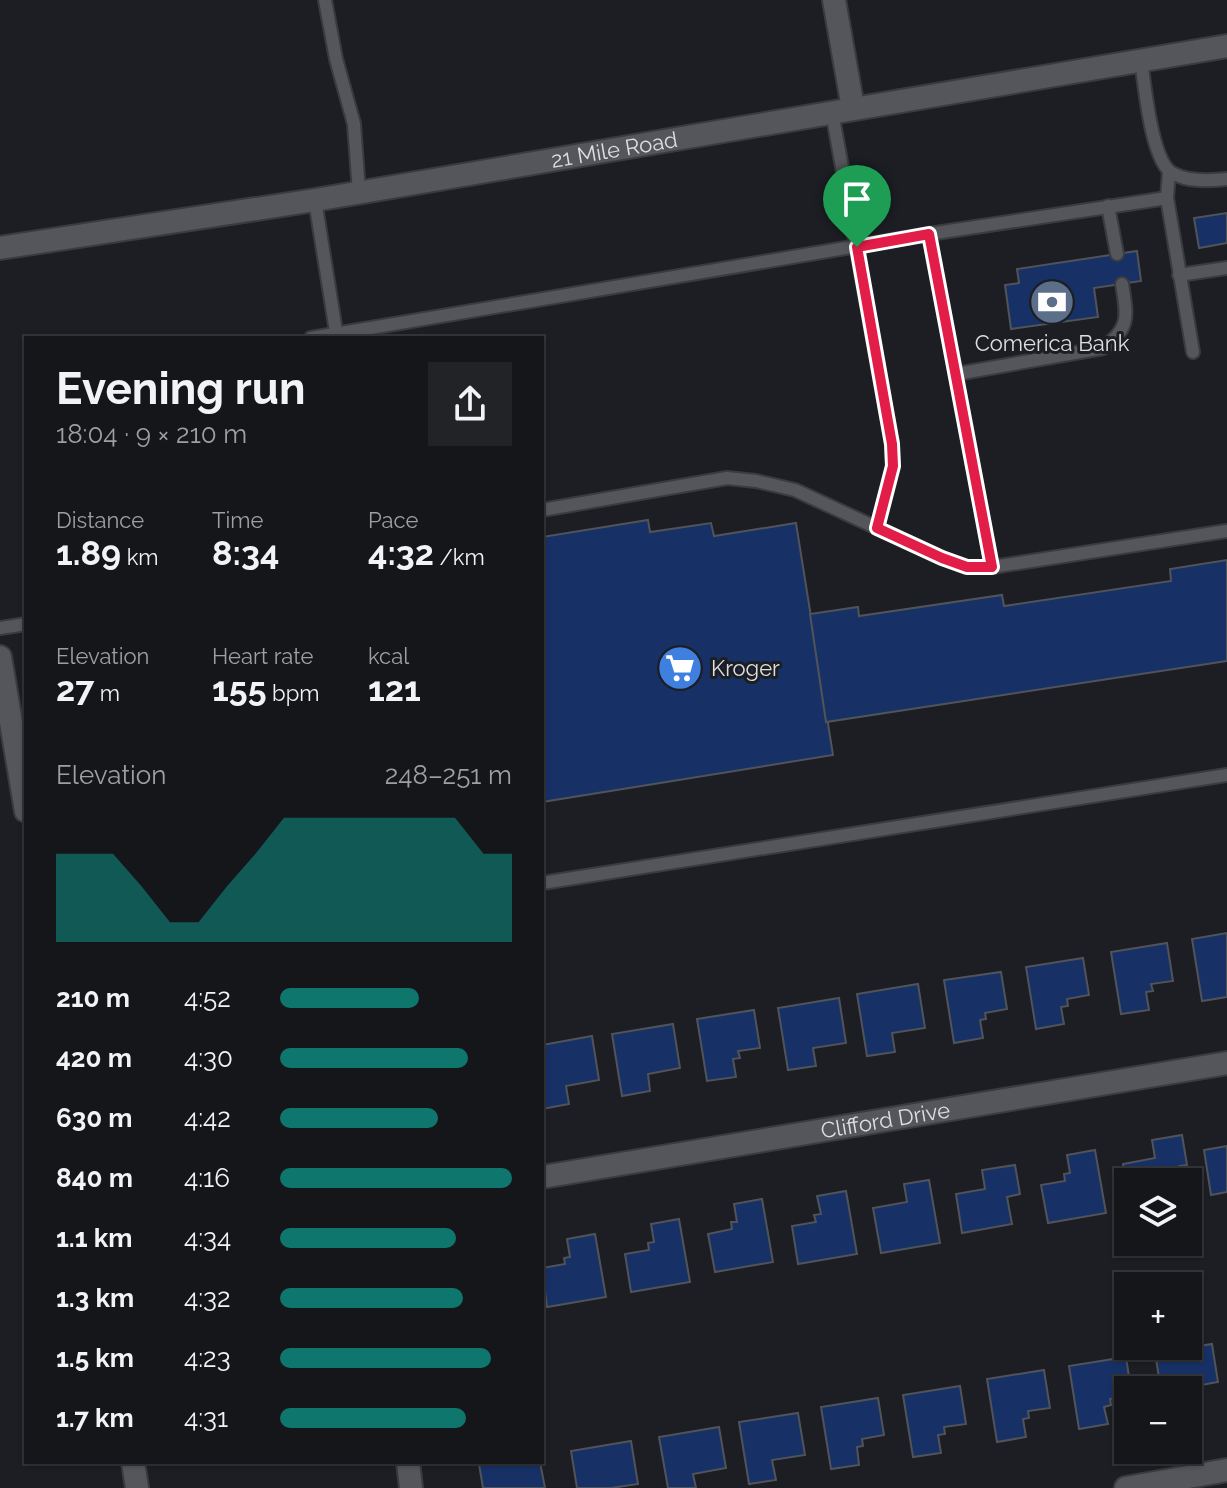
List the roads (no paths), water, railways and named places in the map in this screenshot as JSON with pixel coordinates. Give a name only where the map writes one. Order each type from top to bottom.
[{"type":"street","points":[[834,0],[842,110]]},
{"type":"street","name":"21 Mile Road","points":[[0,248],[315,200],[1227,46]]},
{"type":"street","points":[[0,657],[24,799]]},
{"type":"street","name":"Clifford Drive","points":[[544,1177],[1227,1063]]},
{"type":"street","points":[[133,1464],[137,1488]]},
{"type":"street","points":[[408,1464],[411,1488]]},
{"type":"street","points":[[1126,1488],[1227,1470]]},
{"type":"lane","points":[[325,0],[336,59],[354,124],[359,192]]},
{"type":"lane","points":[[1141,61],[1155,147],[1169,172],[1167,198],[1193,352]]},
{"type":"lane","points":[[842,110],[857,247],[892,444],[893,466],[877,528]]},
{"type":"lane","points":[[1169,172],[1189,179],[1227,179]]},
{"type":"lane","points":[[315,200],[336,336],[929,234],[1167,198]]},
{"type":"lane","points":[[1108,206],[1117,254]]},
{"type":"lane","points":[[929,234],[992,567]]},
{"type":"lane","points":[[1179,275],[1227,268]]},
{"type":"lane","points":[[956,374],[1103,348],[1117,337],[1127,315],[1122,284]]},
{"type":"lane","points":[[544,510],[727,478],[756,481],[795,490],[967,567],[992,567],[1227,531]]},
{"type":"lane","points":[[0,628],[24,624]]},
{"type":"lane","points":[[544,883],[1227,775]]},
{"type":"place","name":"Comerica Bank","points":[[1052,302]]},
{"type":"place","name":"Kroger","points":[[680,668]]}]
